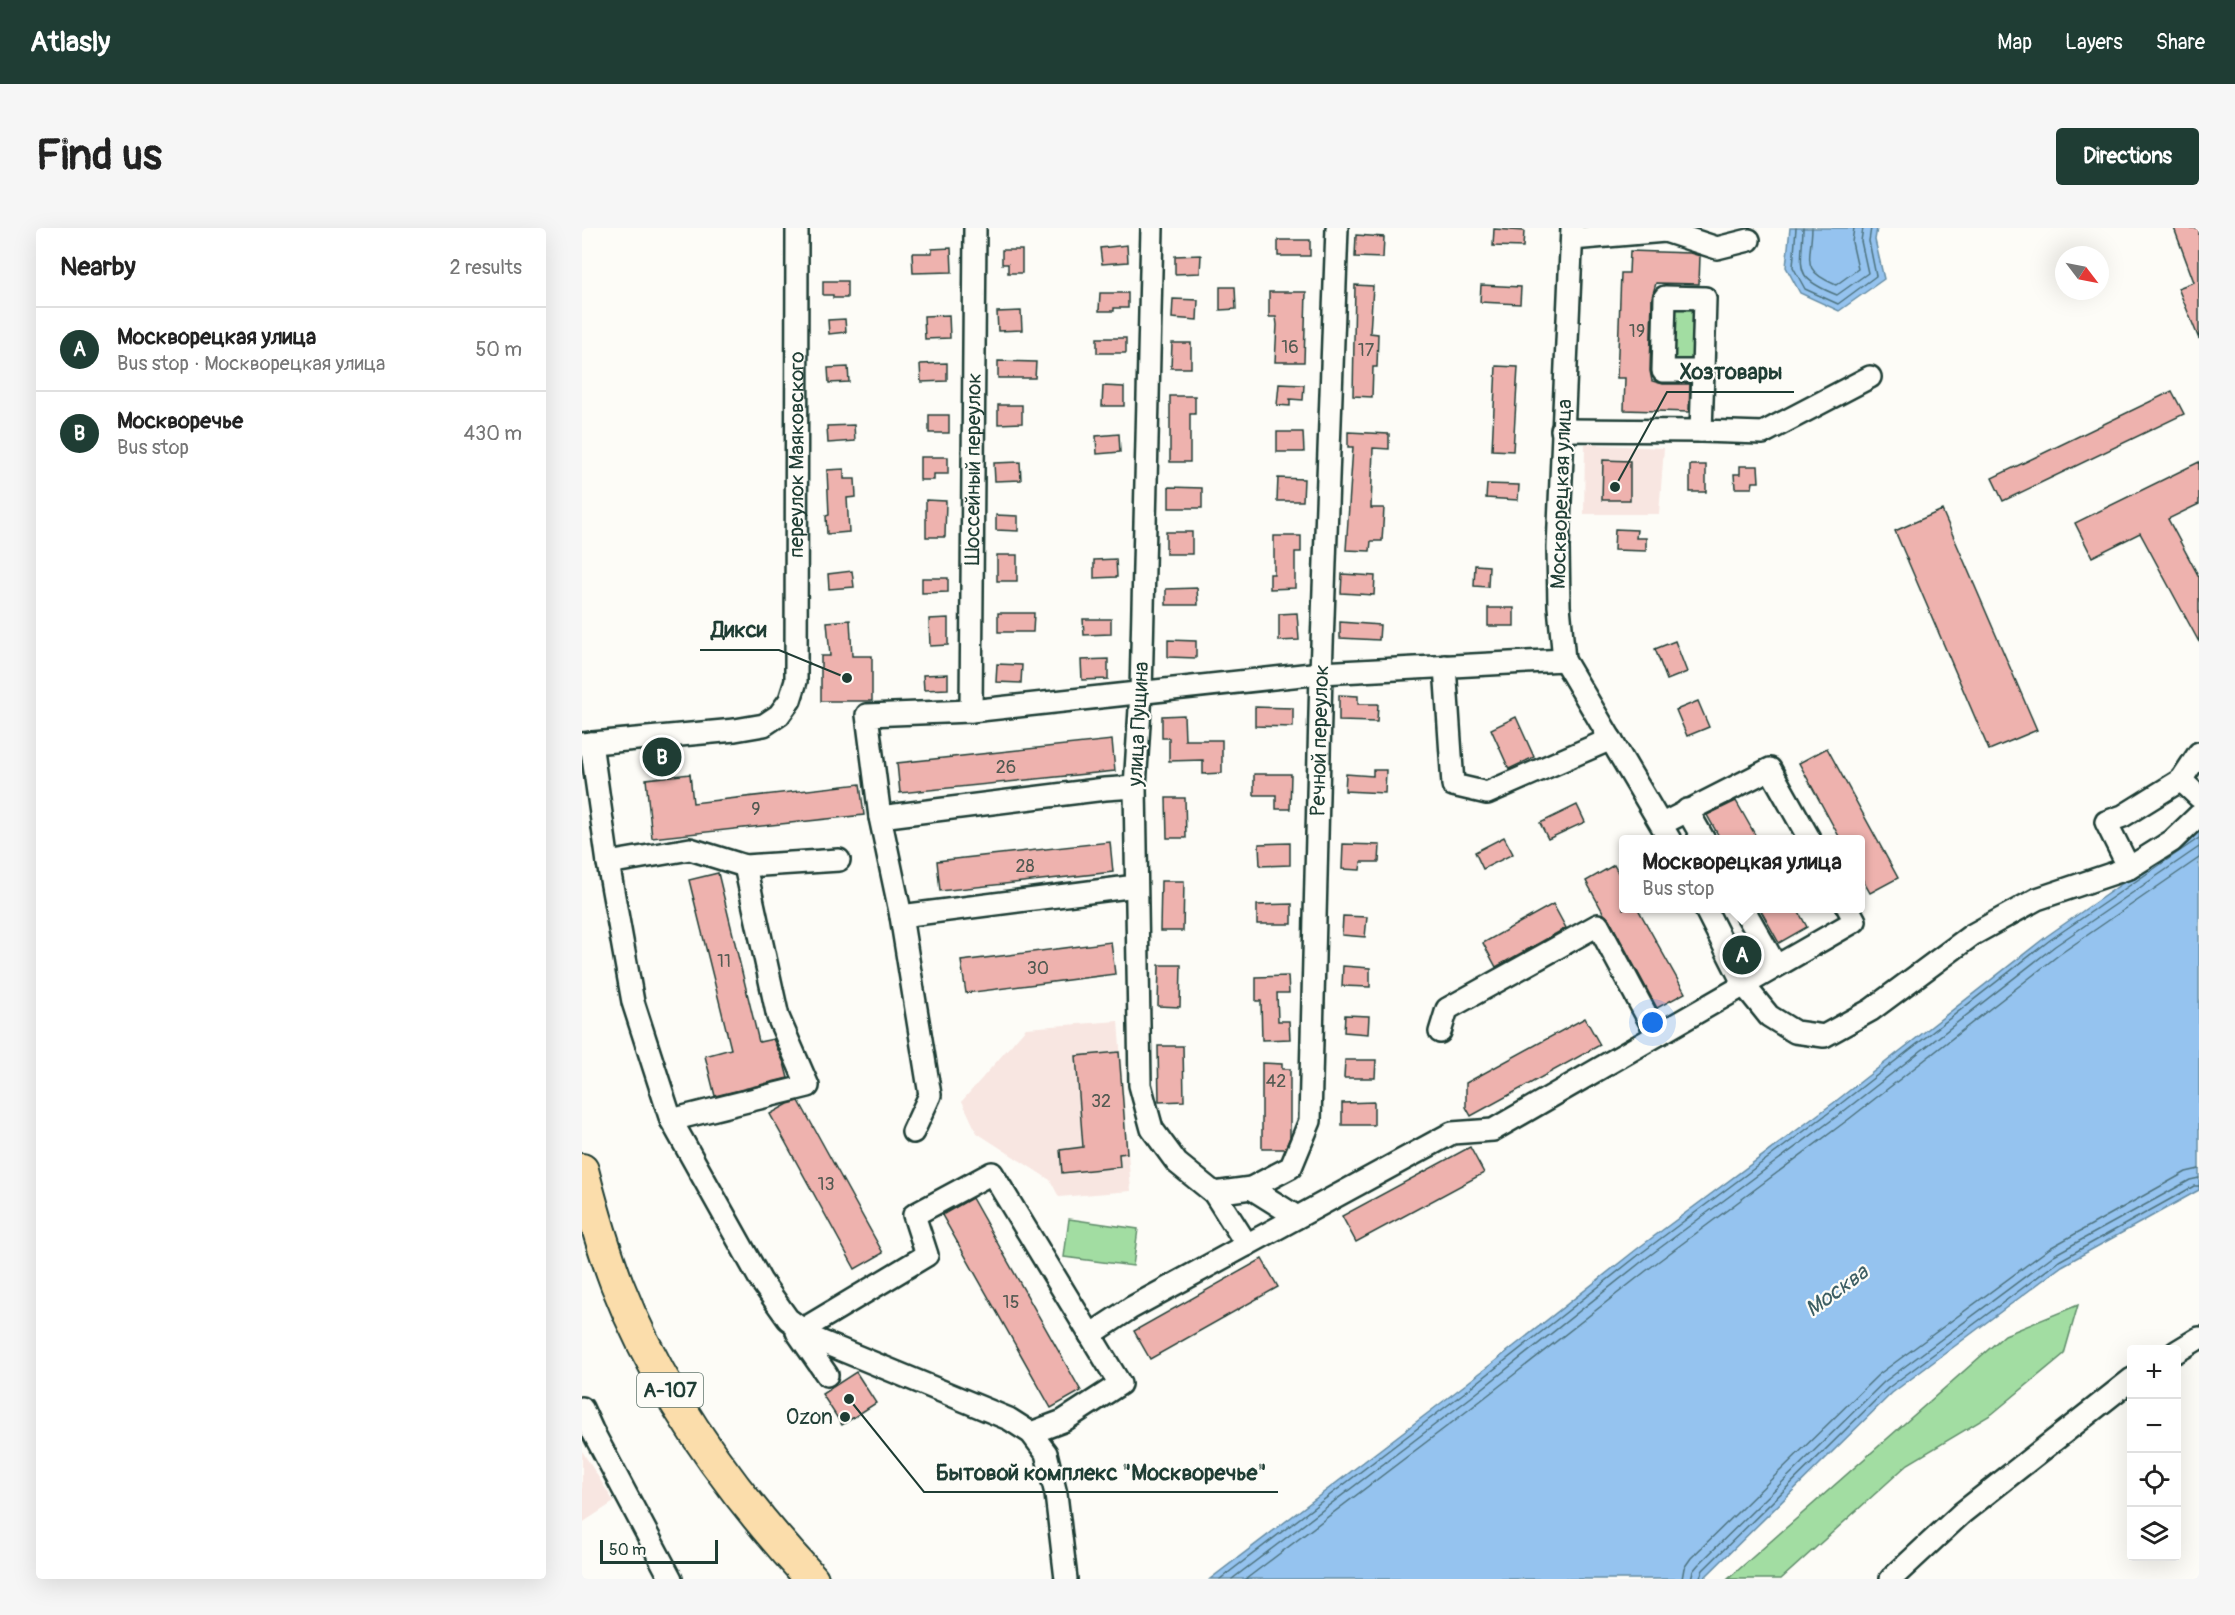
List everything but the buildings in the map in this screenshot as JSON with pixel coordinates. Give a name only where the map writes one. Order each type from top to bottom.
[{"type":"highway","name":"А-107","points":[[582,1170],[597,1228],[618,1285],[643,1340],[670,1389],[722,1472],[780,1544],[812,1579]]},
{"type":"street","name":"переулок Маяковского","points":[[587,743],[735,730],[764,725],[779,715],[790,700],[796,681],[797,228]]},
{"type":"street","name":"Шоссейный переулок","points":[[971,711],[975,228]]},
{"type":"street","name":"улица Пущина","points":[[1152,228],[1141,693],[1135,787],[1140,1084],[1152,1129],[1177,1163],[1214,1192]]},
{"type":"street","name":"Речной переулок","points":[[1214,1192],[1251,1188],[1291,1167],[1310,1121],[1321,673],[1337,228]]},
{"type":"street","points":[[1572,233],[1665,230],[1717,248],[1749,240]]},
{"type":"street","name":"Москворецкая улица","points":[[1572,233],[1558,548],[1559,606],[1564,660],[1666,832]]},
{"type":"street","points":[[1701,431],[1703,371]]},
{"type":"street","points":[[1562,430],[1763,433],[1870,378]]},
{"type":"street","points":[[913,1132],[930,1095],[901,916],[880,817],[867,715],[971,711],[1321,673],[1564,660]]},
{"type":"street","points":[[1445,666],[1453,784],[1487,793],[1611,739]]},
{"type":"street","points":[[587,743],[633,1002],[671,1120],[761,1281],[795,1324],[827,1375]]},
{"type":"street","points":[[2129,868],[2106,822],[2123,816],[2181,780],[2199,753]]},
{"type":"street","points":[[1666,832],[1687,810],[1770,769],[1807,835]]},
{"type":"street","points":[[2181,780],[2199,797]]},
{"type":"street","points":[[880,817],[1135,787]]},
{"type":"street","points":[[1687,810],[1701,835]]},
{"type":"street","points":[[1707,913],[1744,985],[1769,1016],[1795,1032],[1824,1036],[1871,1011],[1972,935],[2037,899],[2129,868],[2172,841],[2199,815]]},
{"type":"street","points":[[608,862],[690,849],[745,867],[839,860]]},
{"type":"street","points":[[671,1120],[808,1086],[778,1017],[745,867]]},
{"type":"street","points":[[901,916],[1136,886]]},
{"type":"street","points":[[1745,913],[1776,966]]},
{"type":"street","points":[[1090,1335],[1131,1308],[1452,1133],[1493,1130],[1855,921],[1850,913]]},
{"type":"street","points":[[1440,1032],[1448,1009],[1598,925],[1657,1035]]},
{"type":"street","points":[[795,1324],[927,1255],[914,1215],[992,1173],[1120,1384],[1063,1421],[1031,1433]]},
{"type":"street","points":[[1251,1188],[1298,1217]]},
{"type":"street","points":[[1214,1192],[1247,1245]]},
{"type":"street","points":[[795,1324],[815,1339],[1009,1419],[1031,1433],[1046,1453],[1056,1494],[1066,1579]]},
{"type":"street","points":[[2181,1349],[2199,1338]]},
{"type":"street","points":[[1891,1579],[1962,1513],[2127,1383]]},
{"type":"street","points":[[582,1407],[612,1484],[670,1579]]},
{"type":"shaded area","points":[[1585,444],[1664,448],[1659,514],[1584,514]]},
{"type":"shaded area","points":[[1118,1021],[1131,1191],[1059,1197],[1050,1180],[977,1133],[962,1101],[1026,1028]]},
{"type":"shaded area","points":[[582,1451],[614,1502],[582,1523]]},
{"type":"green space","points":[[1670,305],[1696,307],[1693,366],[1667,365]]},
{"type":"green space","points":[[1069,1219],[1138,1229],[1133,1266],[1064,1257]]},
{"type":"green space","points":[[2078,1305],[2064,1354],[1992,1414],[1908,1464],[1781,1579],[1728,1579],[2005,1335]]},
{"type":"water","points":[[1790,228],[1877,228],[1875,240],[1884,279],[1839,311],[1800,293],[1786,267]]},
{"type":"water","name":"Москва","points":[[2199,830],[2199,1190],[2062,1266],[1892,1393],[1703,1579],[1210,1579],[1466,1384],[1637,1249],[1836,1101],[2047,936]]},
{"type":"place","name":"Хозтовары","points":[[1615,487]]},
{"type":"place","name":"Дикси","points":[[847,678]]},
{"type":"place","name":"Москворечье","points":[[662,757]]},
{"type":"place","name":"Москворецкая улица","points":[[1742,955]]},
{"type":"place","name":"Бытовой комплекс \"Москворечье\"","points":[[849,1399]]},
{"type":"place","name":"Ozon","points":[[845,1417]]}]
